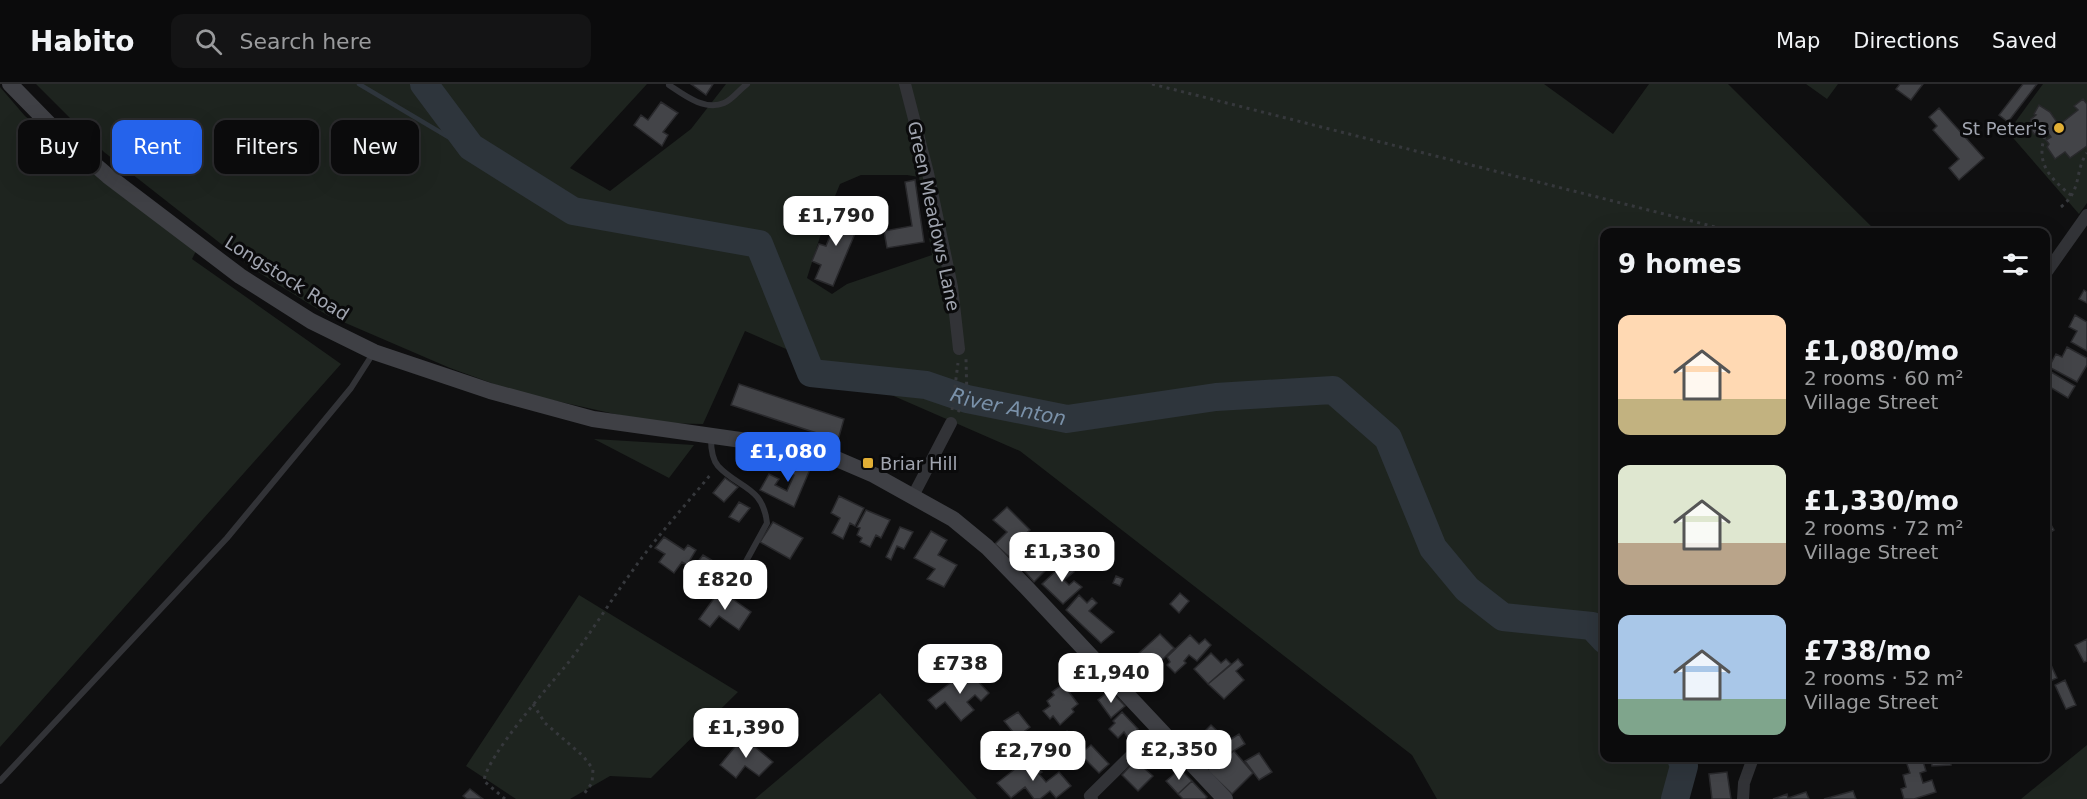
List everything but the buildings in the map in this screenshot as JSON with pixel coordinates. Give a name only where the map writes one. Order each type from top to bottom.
[{"type":"street","name":"Longstock Road","points":[[10,84],[58,133],[108,176],[240,276],[311,321],[374,352],[490,391],[593,419],[769,444],[832,457],[874,475],[953,519],[987,547],[1225,799]]},
{"type":"street","name":"Green Meadows Lane","points":[[904,84],[928,173],[952,287],[959,345]]},
{"type":"street","points":[[2050,267],[2087,215]]},
{"type":"street","points":[[913,496],[951,423]]},
{"type":"street","points":[[1092,799],[1090,796],[1159,728]]},
{"type":"street","points":[[1743,799],[1744,783],[1752,762]]},
{"type":"lane","points":[[669,85],[693,100],[708,105],[724,103],[747,84]]},
{"type":"lane","points":[[0,782],[227,538],[351,388],[374,352]]},
{"type":"lane","points":[[710,435],[711,452],[718,466],[751,489],[766,513],[767,523],[732,587]]},
{"type":"path","points":[[1152,84],[1719,228]]},
{"type":"path","points":[[2045,136],[2041,152],[2045,167],[2072,196]]},
{"type":"path","points":[[2061,207],[2076,189],[2086,155],[2080,151]]},
{"type":"path","points":[[951,423],[968,399],[966,352],[959,345]]},
{"type":"path","points":[[951,423],[959,345]]},
{"type":"path","points":[[505,799],[484,781],[498,753],[533,704],[586,638],[634,568],[718,466]]},
{"type":"path","points":[[533,704],[545,723],[583,756],[593,769],[592,783],[584,794]]},
{"type":"shaded area","points":[[36,84],[647,84],[570,168],[610,191],[691,129],[726,84],[1544,84],[1613,134],[1649,84],[1728,84],[1873,228],[1600,228],[1600,762],[1695,762],[1681,799],[1437,799],[1412,755],[1020,451],[745,331],[703,424],[655,423],[516,392],[450,368],[327,315],[253,269],[132,174],[202,174],[202,120],[112,120],[112,158],[100,148],[100,120],[72,120]],"holes":[[[861,175],[919,177],[932,255],[847,284],[832,294],[807,278],[826,218],[840,184]]]},
{"type":"shaded area","points":[[1806,84],[1838,84],[1827,99]]},
{"type":"shaded area","points":[[2043,84],[2087,84],[2087,203],[2079,214],[2008,132]]},
{"type":"shaded area","points":[[0,87],[30,120],[18,120],[18,174],[94,174],[196,251],[192,259],[341,364],[0,747]]},
{"type":"shaded area","points":[[594,439],[694,445],[669,478]]},
{"type":"shaded area","points":[[579,595],[738,692],[651,778],[610,776],[570,799],[516,799],[466,766]]},
{"type":"shaded area","points":[[880,693],[977,799],[755,799]]},
{"type":"shaded area","points":[[2087,745],[2087,799],[2021,799]]},
{"type":"waterway","points":[[359,84],[573,211]]},
{"type":"waterway","name":"River Anton","points":[[424,84],[471,147],[573,211],[759,244],[811,373],[926,385],[967,399],[1067,419],[1216,397],[1333,390],[1388,438],[1433,548],[1467,589],[1503,617],[1592,626],[1600,635]]},
{"type":"waterway","name":"River Anton","points":[[1675,799],[1684,766],[1682,762]]},
{"type":"place","name":"St Peter's","points":[[2059,128]]},
{"type":"place","name":"Briar Hill","points":[[868,463]]}]
